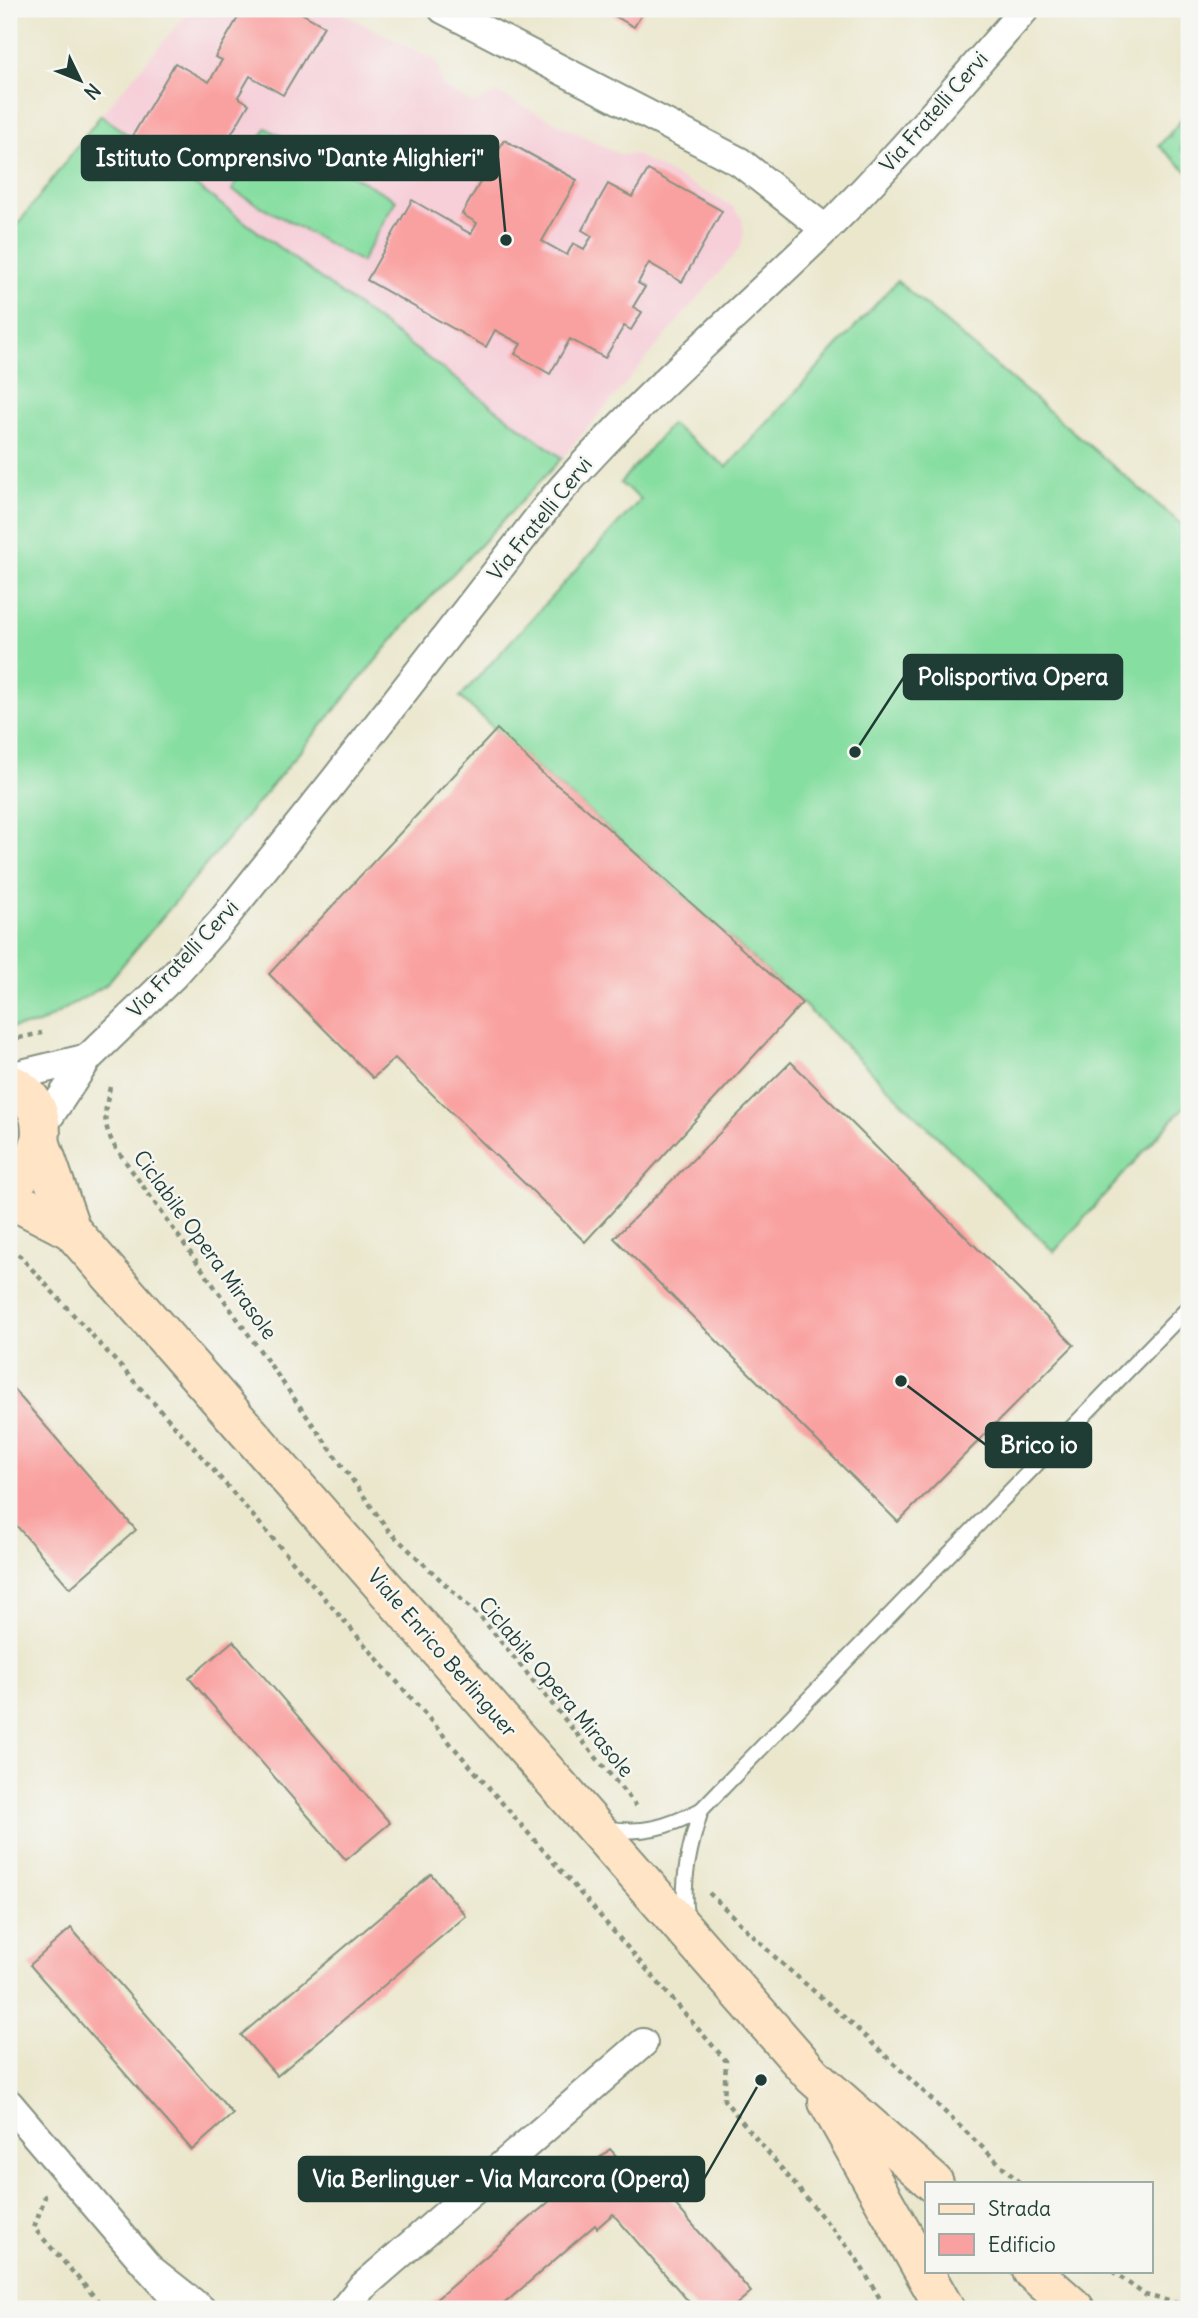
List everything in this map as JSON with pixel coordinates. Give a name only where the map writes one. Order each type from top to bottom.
[{"type":"street","points":[[443,9],[740,162],[825,229]]},
{"type":"street","name":"Via Fratelli Cervi","points":[[41,1136],[88,1058],[174,975],[220,922],[334,781],[553,499],[591,455],[886,167],[1024,9]]},
{"type":"street","points":[[9,1077],[88,1058]]},
{"type":"street","name":"Viale Enrico Berlinguer","points":[[9,1083],[29,1097],[37,1111],[41,1136],[71,1230]]},
{"type":"street","points":[[9,1183],[28,1170],[36,1158],[41,1136]]},
{"type":"street","name":"Viale Enrico Berlinguer","points":[[9,1198],[71,1230],[813,2076],[933,2182]]},
{"type":"street","points":[[344,2309],[361,2288],[643,2043]]},
{"type":"street","name":"Viale Enrico Berlinguer","points":[[813,2076],[945,2309]]},
{"type":"street","points":[[10,2107],[186,2309]]},
{"type":"street","points":[[149,2267],[201,2309]]},
{"type":"street","points":[[1033,2272],[1075,2309]]},
{"type":"lane","points":[[593,1825],[643,1832],[680,1822],[701,1810],[1189,1307]]},
{"type":"lane","points":[[688,1933],[685,1909],[687,1867],[701,1810]]},
{"type":"path","name":"Ciclabile Opera Mirasole","points":[[9,1040],[59,1029],[111,1084],[105,1109],[105,1130],[115,1147],[389,1531],[483,1620],[656,1829]]},
{"type":"path","points":[[9,1249],[20,1256],[181,1434],[726,2061],[724,2100],[855,2256],[886,2309]]},
{"type":"path","points":[[687,1867],[723,1909],[851,2023],[1019,2182]]},
{"type":"path","points":[[36,2186],[45,2197],[34,2228],[100,2303],[113,2309]]},
{"type":"path","points":[[1113,2272],[1145,2295],[1189,2306]]},
{"type":"shaded area","points":[[191,9],[333,9],[437,61],[443,87],[473,104],[497,93],[621,155],[634,154],[732,206],[742,219],[744,233],[740,248],[562,458],[101,115]]},
{"type":"green space","points":[[1189,111],[1189,173],[1159,146]]},
{"type":"green space","points":[[101,115],[562,458],[412,617],[106,985],[39,1024],[9,1028],[9,236]]},
{"type":"green space","points":[[266,128],[396,200],[361,262],[232,190]]},
{"type":"green space","points":[[897,281],[1189,531],[1189,1101],[1054,1252],[802,1003],[460,697],[641,499],[620,483],[671,424],[727,467]]},
{"type":"building","points":[[243,9],[294,9],[324,26],[283,95],[250,76],[238,97],[249,104],[206,177],[133,135],[175,63],[209,82],[222,60],[215,57]]},
{"type":"building","points":[[603,9],[645,9],[634,27]]},
{"type":"building","points":[[504,140],[577,180],[542,241],[567,255],[573,243],[584,249],[592,236],[582,230],[608,184],[632,197],[648,170],[722,211],[682,282],[649,263],[638,283],[645,287],[633,307],[642,312],[631,330],[624,326],[605,358],[570,339],[550,374],[515,354],[521,344],[495,330],[486,347],[367,280],[412,200],[471,234],[477,223],[462,214]]},
{"type":"building","points":[[497,729],[543,774],[581,804],[802,1003],[585,1242],[395,1058],[373,1078],[269,974]]},
{"type":"building","points":[[791,1062],[1074,1345],[898,1522],[614,1238]]},
{"type":"building","points":[[9,1384],[136,1530],[70,1588],[9,1517]]},
{"type":"building","points":[[233,1641],[390,1823],[346,1860],[189,1678]]},
{"type":"building","points":[[431,1874],[466,1916],[277,2076],[241,2035]]},
{"type":"building","points":[[71,1928],[233,2114],[192,2150],[30,1965]]},
{"type":"building","points":[[610,2149],[626,2167],[636,2159],[751,2292],[731,2309],[695,2309],[613,2214],[597,2228],[595,2225],[498,2309],[425,2309]]},
{"type":"place","name":"Istituto Comprensivo \"Dante Alighieri\"","points":[[506,240]]},
{"type":"place","name":"Polisportiva Opera","points":[[855,752]]},
{"type":"place","name":"Brico io","points":[[901,1381]]},
{"type":"place","name":"Via Berlinguer - Via Marcora (Opera)","points":[[761,2080]]}]
